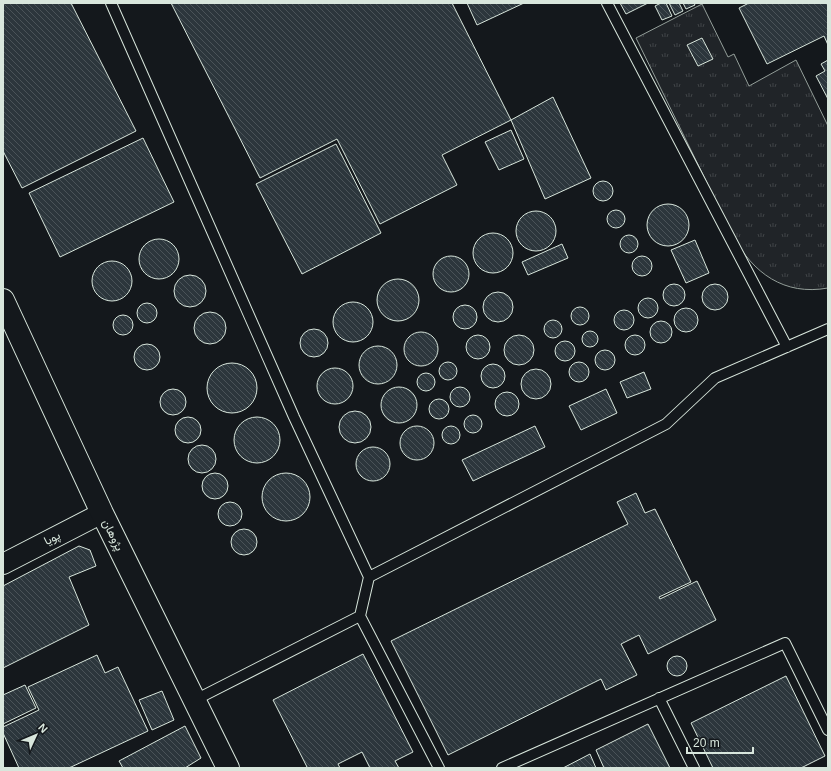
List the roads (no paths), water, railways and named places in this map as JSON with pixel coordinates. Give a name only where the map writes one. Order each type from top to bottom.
[{"type":"main road","name":"پژوهان","points":[[3,300],[102,513],[228,768]]},
{"type":"street","name":"پویا","points":[[3,564],[102,513]]},
{"type":"lane","points":[[111,3],[294,417],[369,577],[360,616],[439,768]]},
{"type":"lane","points":[[607,3],[787,347]]},
{"type":"lane","points":[[369,577],[666,424],[715,378],[828,329]]},
{"type":"lane","points":[[195,700],[360,616]]},
{"type":"lane","points":[[502,768],[785,643],[828,730]]},
{"type":"lane","points":[[659,698],[694,768]]}]
